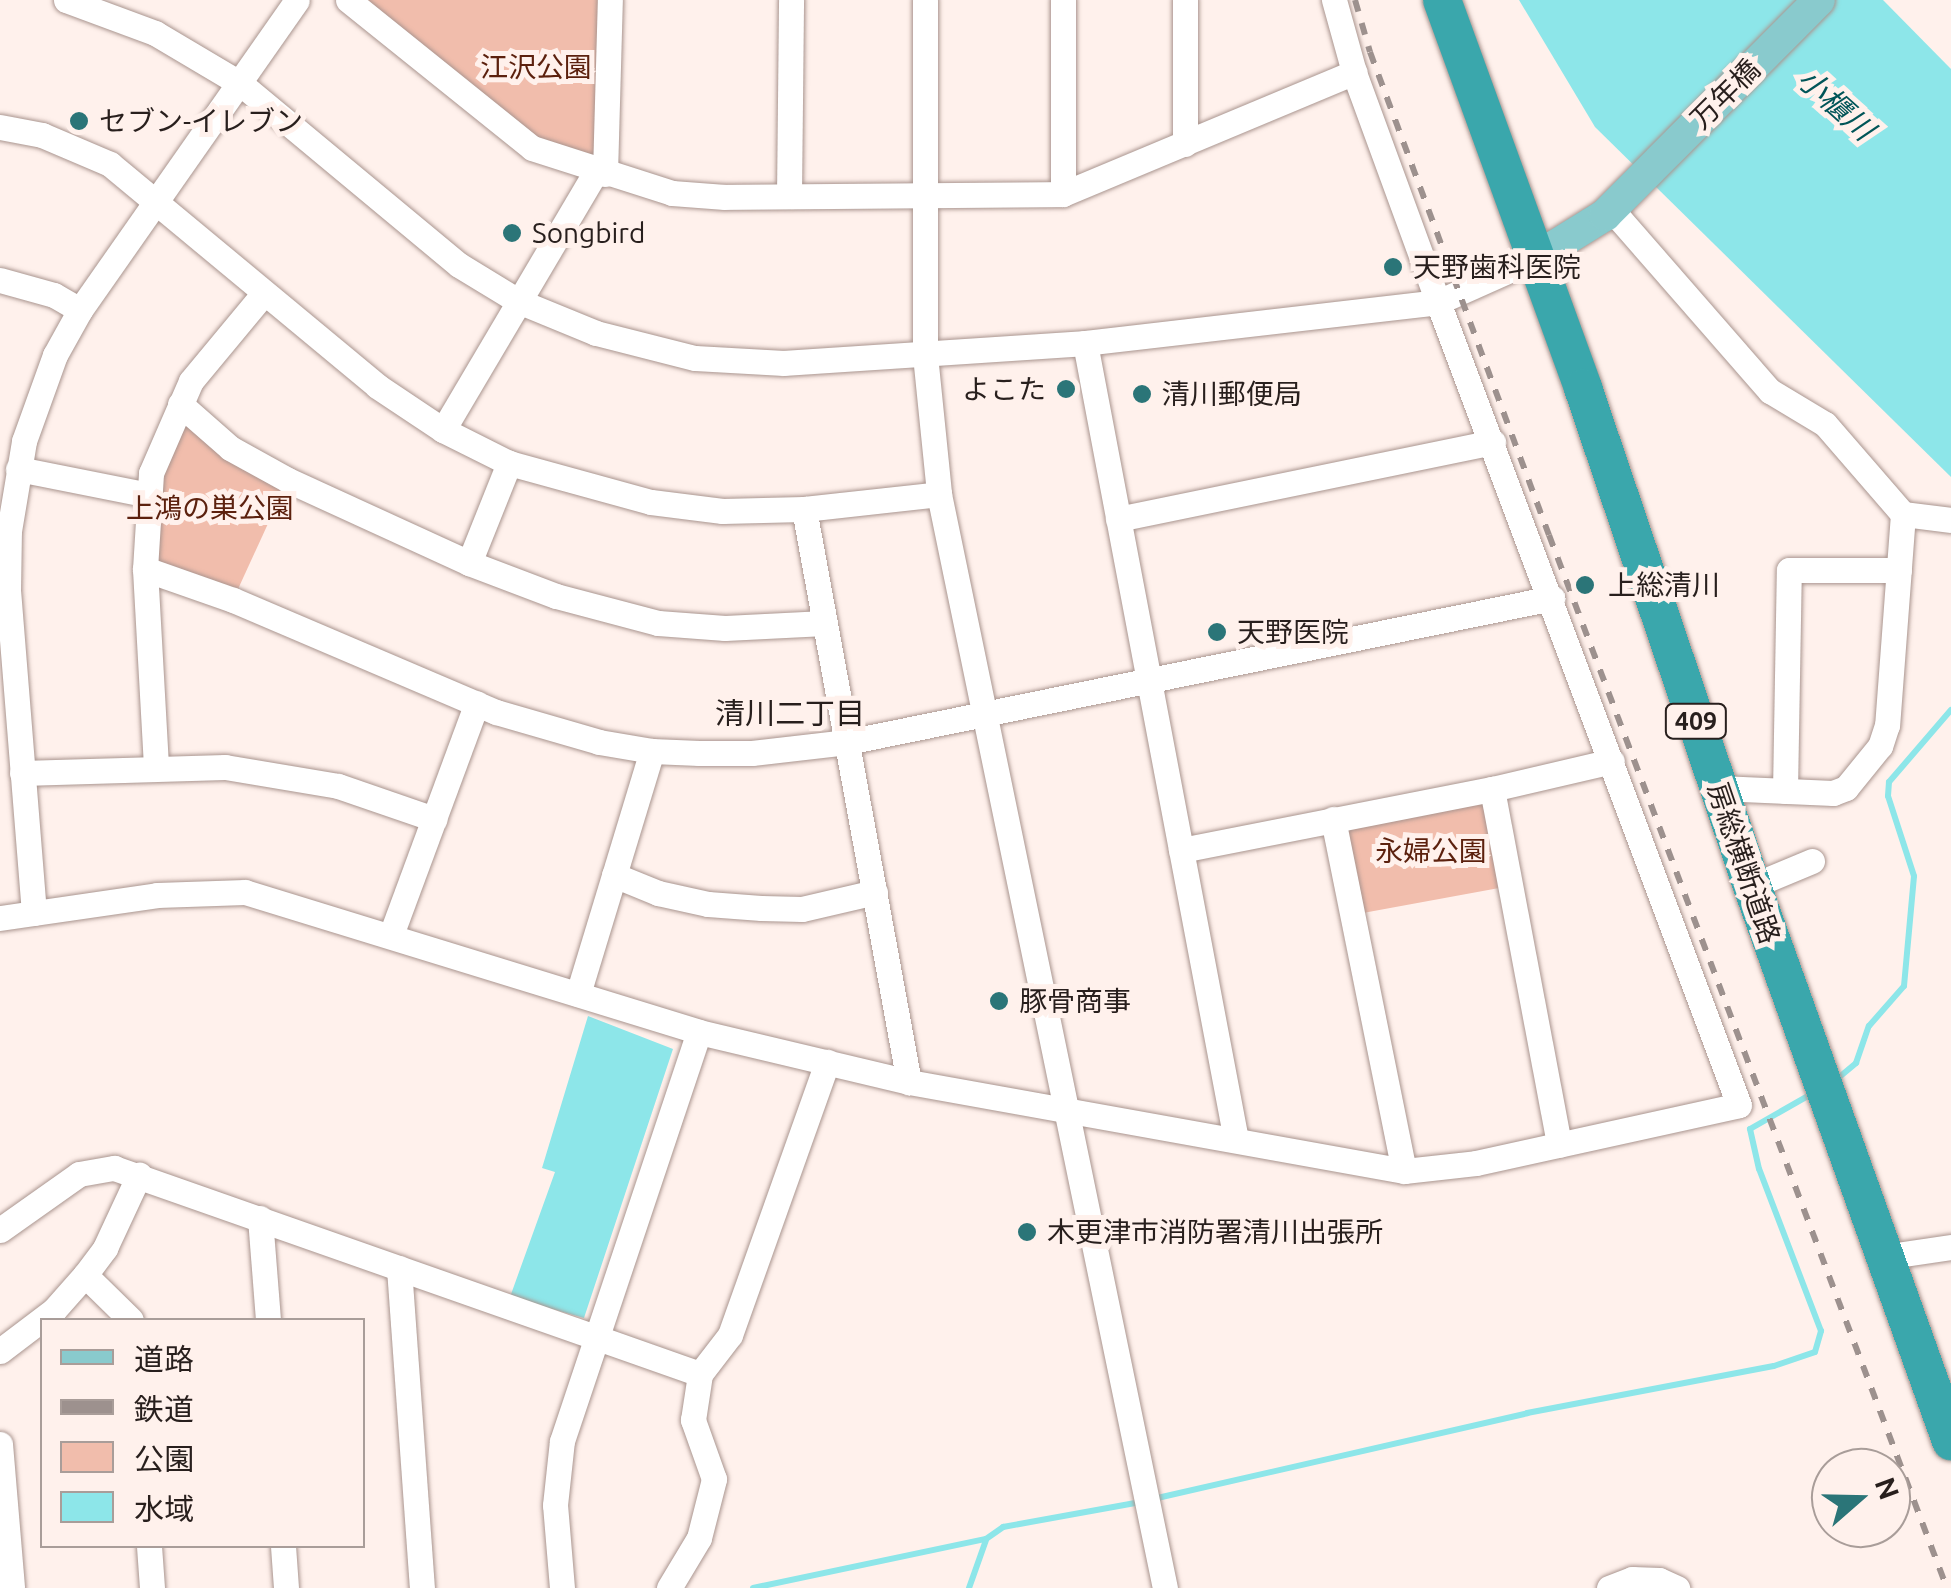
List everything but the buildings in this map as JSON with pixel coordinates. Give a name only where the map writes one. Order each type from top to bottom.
[{"type":"highway","name":"房総横断道路","points":[[1442,0],[1583,388],[1752,886],[1951,1441]]},
{"type":"main road","name":"万年橋","points":[[1534,259],[1621,199],[1819,0]]},
{"type":"street","points":[[66,0],[155,34],[241,84],[459,265],[518,300],[596,333],[695,358],[784,363],[1084,343],[1438,302],[1534,259]]},
{"type":"street","points":[[34,913],[8,592],[9,531],[18,468],[36,400],[80,310],[297,0]]},
{"type":"street","points":[[348,0],[532,148],[672,193],[1063,194],[1354,72]]},
{"type":"street","points":[[443,430],[518,300],[601,173],[610,0]]},
{"type":"street","points":[[789,196],[792,0]]},
{"type":"street","points":[[925,0],[925,354],[939,494],[1165,1588]]},
{"type":"street","points":[[1062,0],[1063,194]]},
{"type":"street","points":[[1185,0],[1185,144]]},
{"type":"street","points":[[0,918],[208,890],[245,892],[699,1032],[910,1082],[1404,1171],[1559,1145],[1739,1105],[1438,302],[1354,72],[1334,0]]},
{"type":"street","points":[[0,127],[76,148],[110,164],[346,362],[443,430],[509,463],[651,502],[722,511],[804,509],[939,494]]},
{"type":"street","points":[[1621,199],[1770,391],[1825,424],[1903,514],[1951,520]]},
{"type":"street","points":[[0,280],[54,295],[80,310]]},
{"type":"street","points":[[156,766],[144,568],[151,472],[191,381],[264,293]]},
{"type":"street","points":[[1084,343],[1236,1140]]},
{"type":"street","points":[[180,404],[230,448],[288,480],[469,563],[556,596],[658,623],[725,628],[825,622]]},
{"type":"street","points":[[1118,518],[1493,442]]},
{"type":"street","points":[[469,563],[509,463]]},
{"type":"street","points":[[18,468],[149,494]]},
{"type":"street","points":[[804,509],[910,1082]]},
{"type":"street","points":[[1718,788],[1833,793],[1846,788],[1880,746],[1887,725],[1903,514]]},
{"type":"street","points":[[144,568],[233,600],[476,703],[565,733],[652,752],[752,754],[847,742],[1552,598]]},
{"type":"street","points":[[1786,791],[1788,570],[1899,570]]},
{"type":"street","points":[[391,935],[476,703]]},
{"type":"street","points":[[578,994],[652,752]]},
{"type":"street","points":[[1181,850],[1492,789],[1612,760]]},
{"type":"street","points":[[22,773],[156,766],[225,768],[338,786],[434,819]]},
{"type":"street","points":[[1492,789],[1559,1145]]},
{"type":"street","points":[[1333,819],[1404,1171]]},
{"type":"street","points":[[1752,886],[1812,861]]},
{"type":"street","points":[[614,875],[692,900],[760,908],[802,909],[874,892]]},
{"type":"street","points":[[562,1588],[556,1539],[562,1441],[699,1032]]},
{"type":"street","points":[[669,1588],[698,1538],[714,1479],[692,1420],[700,1374],[730,1335],[827,1062]]},
{"type":"street","points":[[0,1230],[78,1174],[114,1168],[700,1374]]},
{"type":"street","points":[[43,1318],[105,1248],[140,1175]]},
{"type":"street","points":[[260,1218],[268,1318]]},
{"type":"street","points":[[1883,1257],[1951,1247]]},
{"type":"street","points":[[399,1268],[422,1588]]},
{"type":"street","points":[[85,1275],[131,1318]]},
{"type":"street","points":[[0,1351],[40,1321]]},
{"type":"street","points":[[0,1444],[12,1588]]},
{"type":"street","points":[[149,1548],[152,1588]]},
{"type":"street","points":[[283,1548],[286,1588]]},
{"type":"street","points":[[1610,1588],[1632,1578],[1659,1580],[1677,1588]]},
{"type":"green space","name":"江沢公園","points":[[348,0],[605,0],[596,171],[532,148]]},
{"type":"green space","name":"上鴻の巣公園","points":[[180,404],[288,480],[233,600],[145,569],[148,504]]},
{"type":"green space","name":"永婦公園","points":[[1492,789],[1510,886],[1352,915],[1333,819]]},
{"type":"water","name":"小櫃川","points":[[1519,0],[1883,0],[1951,69],[1951,477],[1595,127]]},
{"type":"water","points":[[588,1016],[673,1049],[584,1318],[510,1297],[555,1172],[542,1168]]},
{"type":"waterway","points":[[1837,1079],[1856,1063],[1869,1026],[1904,986],[1914,876],[1888,796],[1889,782],[1951,710]]},
{"type":"waterway","points":[[1153,1499],[1527,1413],[1774,1366],[1815,1352],[1821,1331],[1759,1169],[1750,1129],[1813,1093]]},
{"type":"waterway","points":[[753,1588],[986,1539],[1003,1527],[1141,1502]]},
{"type":"waterway","points":[[969,1588],[986,1540]]},
{"type":"railway","points":[[1355,0],[1370,52],[1549,535],[1947,1588]]},
{"type":"place","name":"セブン-イレブン","points":[[79,121]]},
{"type":"place","name":"Songbird","points":[[512,233]]},
{"type":"place","name":"天野歯科医院","points":[[1393,267]]},
{"type":"place","name":"よこた","points":[[1066,389]]},
{"type":"place","name":"清川郵便局","points":[[1142,394]]},
{"type":"place","name":"上総清川","points":[[1585,585]]},
{"type":"place","name":"天野医院","points":[[1217,632]]},
{"type":"place","name":"豚骨商事","points":[[999,1001]]},
{"type":"place","name":"木更津市消防署清川出張所","points":[[1027,1232]]},
{"type":"district","name":"清川二丁目","points":[[790,713]]}]
